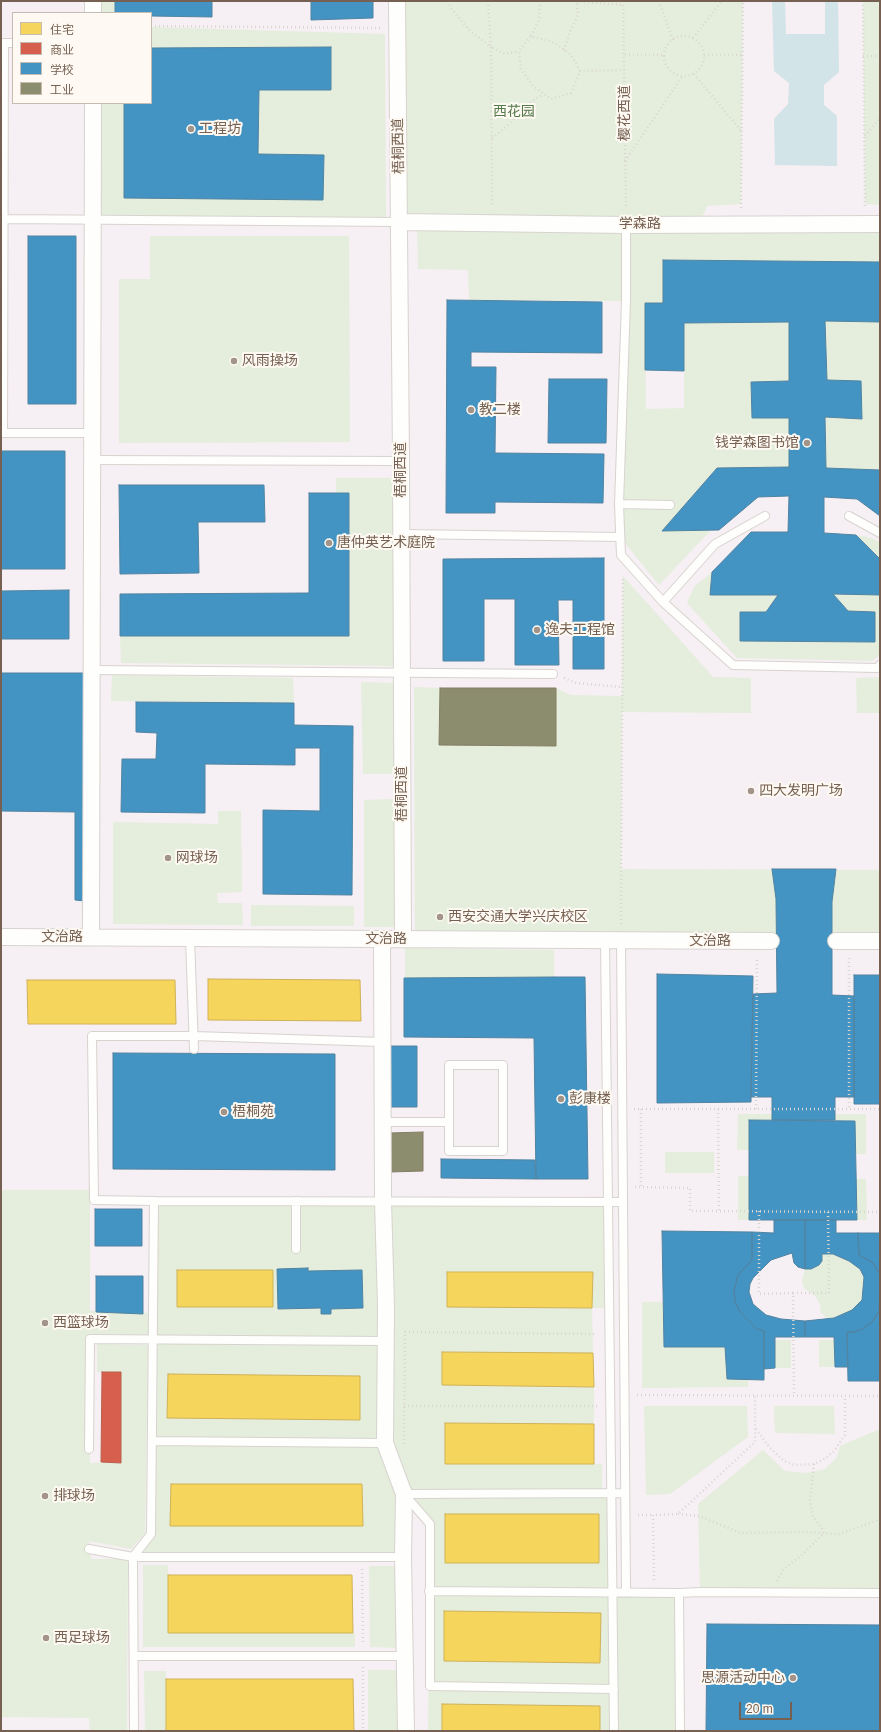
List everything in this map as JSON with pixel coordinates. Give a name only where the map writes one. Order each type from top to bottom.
[{"type":"street","points":[[93,1],[93,12]]},
{"type":"street","name":"梧桐西道","points":[[397,1],[400,222],[403,939]]},
{"type":"street","points":[[91,937],[93,104]]},
{"type":"street","name":"学森路","points":[[400,222],[626,225],[872,224]]},
{"type":"street","name":"文治路","points":[[1,937],[764,941]]},
{"type":"street","points":[[382,939],[382,1122],[386,1443],[404,1494],[403,1557],[406,1731]]},
{"type":"street","points":[[843,941],[880,941]]},
{"type":"lane","points":[[2,43],[4,219],[2,434],[92,433]]},
{"type":"lane","points":[[4,219],[400,222]]},
{"type":"lane","points":[[626,225],[626,301],[619,504],[621,555],[663,602],[733,665],[877,668],[880,665]]},
{"type":"lane","points":[[92,460],[401,460]]},
{"type":"lane","points":[[619,504],[670,505]]},
{"type":"lane","points":[[663,602],[715,544],[765,516]]},
{"type":"lane","points":[[849,516],[880,533]]},
{"type":"lane","points":[[401,534],[620,538]]},
{"type":"lane","points":[[92,670],[553,674]]},
{"type":"lane","points":[[190,938],[194,1049]]},
{"type":"lane","points":[[613,940],[622,1110],[626,1592]]},
{"type":"lane","points":[[613,940],[608,1203],[614,1731]]},
{"type":"lane","points":[[382,1042],[194,1036],[92,1036],[94,1200],[623,1202]]},
{"type":"lane","points":[[449,1064],[503,1064],[503,1151],[449,1151],[449,1122],[449,1064]]},
{"type":"lane","points":[[382,1122],[449,1122]]},
{"type":"lane","points":[[134,1731],[134,1557],[150,1534],[154,1201]]},
{"type":"lane","points":[[296,1201],[296,1249]]},
{"type":"lane","points":[[89,1449],[90,1339],[385,1341]]},
{"type":"lane","points":[[152,1441],[386,1443]]},
{"type":"lane","points":[[404,1494],[625,1493]]},
{"type":"lane","points":[[404,1494],[430,1524],[430,1686],[614,1689]]},
{"type":"lane","points":[[89,1549],[134,1557],[403,1557]]},
{"type":"lane","points":[[429,1591],[880,1593]]},
{"type":"lane","points":[[679,1593],[680,1731]]},
{"type":"lane","points":[[134,1656],[404,1656]]},
{"type":"path","points":[[448,1],[451,8],[469,30],[491,47],[505,54],[519,51],[531,36],[539,20],[540,1]]},
{"type":"path","points":[[488,1],[491,47],[492,223]]},
{"type":"path","points":[[572,1],[624,5]]},
{"type":"path","name":"樱花西道","points":[[624,1],[626,225]]},
{"type":"path","points":[[659,1],[673,40]]},
{"type":"path","points":[[693,38],[722,1]]},
{"type":"path","points":[[741,224],[743,1]]},
{"type":"path","points":[[863,1],[864,137],[872,224]]},
{"type":"path","points":[[564,50],[571,29],[578,15],[577,2]]},
{"type":"path","points":[[152,26],[397,29]]},
{"type":"path","points":[[531,36],[555,43],[571,55],[580,71]]},
{"type":"path","points":[[686,36],[693,38],[702,47],[704,55],[702,65],[694,74],[682,76],[676,75],[666,67],[664,55],[665,49],[673,40],[686,36]]},
{"type":"path","points":[[519,51],[521,70],[532,85],[551,99],[571,93],[580,71]]},
{"type":"path","points":[[625,54],[664,55]]},
{"type":"path","points":[[704,55],[742,55]]},
{"type":"path","points":[[863,56],[880,56]]},
{"type":"path","points":[[580,71],[625,70]]},
{"type":"path","points":[[694,74],[742,132]]},
{"type":"path","points":[[625,161],[682,76]]},
{"type":"path","points":[[492,138],[508,126],[531,102],[543,94]]},
{"type":"path","points":[[864,137],[880,118]]},
{"type":"path","points":[[613,940],[622,687],[623,576],[621,555]]},
{"type":"path","points":[[553,674],[576,683],[622,687]]},
{"type":"path","points":[[756,1110],[764,941]]},
{"type":"path","points":[[843,941],[849,1110]]},
{"type":"path","points":[[622,1110],[880,1110]]},
{"type":"path","points":[[641,1110],[641,1187]]},
{"type":"path","points":[[718,1110],[719,1211]]},
{"type":"path","points":[[623,1187],[690,1188],[690,1210],[880,1212]]},
{"type":"path","points":[[759,1211],[759,1294],[829,1293],[828,1212]]},
{"type":"path","points":[[793,1293],[794,1396]]},
{"type":"path","points":[[404,1450],[405,1332],[610,1334]]},
{"type":"path","points":[[598,1334],[598,1341]]},
{"type":"path","points":[[624,1395],[880,1396]]},
{"type":"path","points":[[678,1514],[755,1442],[755,1396]]},
{"type":"path","points":[[755,1428],[770,1448],[784,1461],[795,1465],[814,1464],[826,1458],[834,1451],[845,1435],[845,1396]]},
{"type":"path","points":[[404,1406],[601,1406],[601,1399]]},
{"type":"path","points":[[814,1464],[810,1501],[813,1517],[824,1533]]},
{"type":"path","points":[[654,1593],[653,1515],[678,1514],[699,1516],[741,1533],[840,1534],[876,1521],[880,1518]]},
{"type":"path","points":[[769,1592],[775,1585],[783,1570],[804,1553],[824,1533]]},
{"type":"shaded area","name":"西安交通大学兴庆校区","points":[[1,1],[880,1],[880,1731],[1,1731]]},
{"type":"shaded area","points":[[772,1],[785,1],[786,34],[825,34],[825,1],[838,1],[839,72],[824,85],[824,105],[837,116],[837,166],[775,165],[774,119],[788,104],[789,83],[774,71]]},
{"type":"green space","points":[[93,1],[115,1],[115,12],[93,12]]},
{"type":"green space","name":"西花园","points":[[397,1],[743,1],[741,204],[707,206],[699,224],[880,225],[880,262],[663,260],[663,303],[645,304],[646,409],[684,408],[684,323],[789,322],[789,381],[751,382],[752,418],[789,418],[789,467],[716,468],[663,530],[711,530],[659,585],[620,537],[624,301],[469,300],[468,270],[418,269],[417,222],[400,222]]},
{"type":"green space","points":[[863,1],[880,1],[880,205],[865,204]]},
{"type":"green space","points":[[152,27],[385,34],[386,217],[94,216],[93,104],[152,104]]},
{"type":"green space","name":"风雨操场","points":[[150,236],[349,236],[350,442],[119,443],[119,279],[150,279]]},
{"type":"green space","points":[[825,321],[880,322],[880,470],[826,468],[825,417],[862,418],[861,381],[827,380]]},
{"type":"green space","points":[[336,478],[394,478],[394,666],[121,663],[120,636],[349,636],[349,493],[336,493]]},
{"type":"green space","points":[[856,535],[871,538],[880,542],[880,559]]},
{"type":"green space","points":[[712,572],[710,595],[778,595],[766,612],[740,613],[740,641],[874,642],[875,612],[848,611],[833,594],[880,595],[880,655],[872,661],[737,658],[687,603],[694,587]]},
{"type":"green space","points":[[623,576],[713,677],[751,678],[751,713],[622,712],[621,869],[880,870],[880,941],[415,939],[414,687],[440,688],[440,745],[556,746],[556,688],[571,695],[622,696]]},
{"type":"green space","points":[[112,675],[293,678],[294,703],[111,701]]},
{"type":"green space","points":[[880,677],[880,713],[857,713],[856,678]]},
{"type":"green space","points":[[361,682],[395,683],[395,774],[363,774]]},
{"type":"green space","points":[[394,799],[394,927],[364,927],[364,800]]},
{"type":"green space","name":"网球场","points":[[218,811],[241,811],[242,892],[217,893],[218,903],[242,903],[243,925],[113,924],[113,822],[218,824]]},
{"type":"green space","points":[[251,905],[354,906],[354,926],[251,926]]},
{"type":"green space","points":[[405,948],[554,950],[554,977],[405,978]]},
{"type":"green space","points":[[738,1114],[772,1114],[772,1120],[750,1120],[749,1150],[737,1150]]},
{"type":"green space","points":[[835,1114],[866,1114],[866,1154],[856,1154],[855,1121],[835,1120]]},
{"type":"green space","points":[[665,1152],[714,1152],[714,1173],[665,1173]]},
{"type":"green space","points":[[738,1176],[749,1176],[749,1220],[738,1220]]},
{"type":"green space","points":[[856,1179],[866,1179],[867,1220],[857,1220]]},
{"type":"green space","points":[[1,1190],[90,1190],[90,1311],[153,1313],[154,1201],[608,1203],[610,1308],[592,1308],[593,1353],[442,1352],[443,1385],[594,1387],[594,1424],[445,1423],[445,1463],[602,1464],[602,1493],[612,1493],[613,1592],[679,1593],[680,1731],[428,1731],[430,1524],[405,1495],[403,1557],[133,1557],[151,1534],[153,1335],[89,1334],[90,1463],[121,1462],[121,1372],[97,1372],[97,1344],[148,1345],[145,1533],[131,1549],[89,1541],[91,1559],[128,1559],[127,1731],[90,1731],[89,1718],[1,1717]],"holes":[[[447,1272],[593,1272],[592,1308],[447,1307]]]},
{"type":"green space","points":[[822,1254],[833,1254],[849,1261],[860,1269],[864,1277],[862,1300],[852,1310],[840,1316],[828,1319],[820,1312],[821,1306],[815,1296],[804,1288],[802,1280],[805,1269],[811,1269],[821,1265]]},
{"type":"green space","points":[[642,1302],[663,1302],[664,1347],[725,1347],[727,1379],[748,1380],[748,1387],[642,1388]]},
{"type":"green space","points":[[775,1340],[791,1340],[791,1368],[775,1368]]},
{"type":"green space","points":[[819,1340],[834,1340],[835,1367],[819,1367]]},
{"type":"green space","points":[[644,1406],[747,1406],[748,1437],[670,1494],[646,1495]]},
{"type":"green space","points":[[774,1406],[834,1406],[835,1434],[775,1433]]},
{"type":"green space","points":[[880,1429],[880,1594],[700,1592],[698,1504],[763,1450],[785,1471],[806,1473],[825,1469],[837,1457],[840,1446]]},
{"type":"green space","points":[[143,1565],[168,1565],[168,1633],[355,1633],[355,1647],[143,1647]]},
{"type":"green space","points":[[369,1566],[399,1566],[398,1648],[370,1647]]},
{"type":"green space","points":[[368,1670],[399,1670],[399,1731],[368,1731]]},
{"type":"green space","points":[[144,1671],[166,1671],[166,1731],[145,1731]]},
{"type":"building: 住宅","points":[[208,979],[360,980],[361,1021],[208,1020]]},
{"type":"building: 住宅","points":[[27,980],[175,980],[176,1024],[28,1024]]},
{"type":"building: 住宅","points":[[177,1270],[273,1270],[273,1307],[177,1307]]},
{"type":"building: 住宅","points":[[447,1272],[593,1272],[592,1308],[447,1307]]},
{"type":"building: 住宅","points":[[442,1352],[593,1353],[594,1387],[442,1385]]},
{"type":"building: 住宅","points":[[168,1374],[360,1376],[360,1420],[167,1418]]},
{"type":"building: 住宅","points":[[445,1423],[594,1424],[594,1464],[445,1464]]},
{"type":"building: 住宅","points":[[171,1484],[362,1484],[363,1526],[170,1526]]},
{"type":"building: 住宅","points":[[445,1514],[599,1514],[599,1563],[445,1563]]},
{"type":"building: 住宅","points":[[168,1575],[352,1575],[353,1633],[168,1633]]},
{"type":"building: 住宅","points":[[444,1611],[601,1613],[600,1663],[444,1661]]},
{"type":"building: 住宅","points":[[166,1679],[353,1679],[354,1731],[166,1731]]},
{"type":"building: 住宅","points":[[442,1704],[600,1706],[600,1731],[442,1731]]},
{"type":"building: 商业","points":[[102,1372],[121,1372],[121,1463],[101,1462]]},
{"type":"building: 学校","points":[[115,1],[212,1],[212,17],[152,16],[152,12],[115,12]]},
{"type":"building: 学校","points":[[311,1],[373,1],[373,18],[311,20]]},
{"type":"building: 学校","name":"工程坊","points":[[331,47],[331,90],[259,90],[258,154],[324,155],[323,200],[124,198],[124,104],[152,104],[152,48]]},
{"type":"building: 学校","points":[[28,236],[76,236],[76,404],[28,404]]},
{"type":"building: 学校","name":"钱学森图书馆","points":[[663,260],[880,262],[880,322],[825,321],[827,380],[861,381],[862,419],[825,417],[826,468],[880,470],[880,516],[857,499],[824,497],[824,533],[856,535],[880,559],[880,595],[833,594],[848,611],[875,612],[875,642],[740,641],[740,612],[766,612],[778,595],[710,595],[712,572],[751,532],[788,532],[789,496],[758,497],[719,530],[662,531],[717,468],[789,467],[789,418],[752,418],[751,382],[789,381],[789,322],[684,323],[684,371],[645,370],[645,303],[663,303]]},
{"type":"building: 学校","name":"教二楼","points":[[447,300],[602,302],[602,353],[471,352],[471,367],[496,367],[495,453],[604,454],[603,503],[495,502],[495,513],[446,513]]},
{"type":"building: 学校","points":[[549,379],[607,379],[606,443],[548,443]]},
{"type":"building: 学校","points":[[1,451],[65,451],[65,569],[1,569]]},
{"type":"building: 学校","points":[[119,485],[264,485],[265,522],[198,522],[199,573],[120,574]]},
{"type":"building: 学校","name":"唐仲英艺术庭院","points":[[309,493],[349,493],[349,636],[120,636],[120,594],[309,593]]},
{"type":"building: 学校","name":"逸夫工程馆","points":[[604,558],[604,669],[573,669],[573,600],[558,600],[559,665],[515,665],[515,599],[484,599],[484,661],[443,661],[443,559]]},
{"type":"building: 学校","points":[[69,590],[69,639],[1,639],[1,591]]},
{"type":"building: 学校","points":[[1,673],[85,673],[85,901],[75,900],[75,812],[1,811]]},
{"type":"building: 学校","points":[[136,702],[294,703],[294,725],[353,726],[352,895],[263,894],[263,810],[320,811],[320,748],[295,748],[295,765],[205,764],[205,813],[121,812],[122,759],[156,759],[157,733],[136,732]]},
{"type":"building: 学校","points":[[772,869],[836,869],[832,902],[832,995],[854,996],[854,1097],[835,1097],[835,1120],[772,1120],[772,1097],[751,1097],[753,994],[777,993],[776,899]]},
{"type":"building: 学校","points":[[657,974],[753,976],[751,1102],[657,1103]]},
{"type":"building: 学校","points":[[854,975],[880,975],[880,1104],[854,1104]]},
{"type":"building: 学校","name":"彭康楼","points":[[585,977],[588,1179],[536,1179],[534,1038],[404,1037],[404,978]]},
{"type":"building: 学校","points":[[390,1046],[417,1046],[417,1107],[390,1107]]},
{"type":"building: 学校","name":"梧桐苑","points":[[113,1053],[335,1054],[335,1170],[113,1169]]},
{"type":"building: 学校","points":[[749,1120],[855,1121],[857,1220],[749,1220]]},
{"type":"building: 学校","points":[[441,1159],[535,1160],[536,1179],[441,1178]]},
{"type":"building: 学校","points":[[95,1209],[142,1209],[142,1246],[95,1246]]},
{"type":"building: 学校","points":[[774,1220],[805,1220],[805,1269],[798,1267],[794,1263],[792,1253],[771,1260],[753,1278],[750,1284],[749,1292],[753,1304],[766,1315],[781,1319],[805,1321],[805,1337],[775,1337],[775,1368],[764,1369],[764,1331],[757,1329],[740,1312],[735,1302],[734,1291],[738,1275],[752,1260],[752,1232],[774,1233]]},
{"type":"building: 学校","points":[[805,1220],[836,1220],[836,1233],[858,1233],[859,1255],[873,1263],[880,1274],[879,1312],[872,1322],[862,1329],[854,1332],[847,1332],[848,1367],[835,1367],[834,1337],[805,1337],[805,1321],[834,1318],[852,1310],[862,1300],[864,1277],[860,1269],[849,1261],[833,1254],[822,1254],[822,1261],[819,1265],[811,1269],[805,1269]]},
{"type":"building: 学校","points":[[662,1231],[752,1232],[752,1260],[738,1275],[734,1291],[735,1302],[740,1312],[757,1329],[764,1331],[764,1380],[727,1379],[725,1347],[664,1347]]},
{"type":"building: 学校","points":[[858,1233],[880,1233],[880,1274],[873,1263],[859,1255]]},
{"type":"building: 学校","points":[[308,1268],[308,1271],[362,1270],[363,1308],[331,1309],[331,1314],[321,1314],[321,1308],[278,1309],[277,1269]]},
{"type":"building: 学校","points":[[96,1276],[143,1276],[143,1314],[96,1312]]},
{"type":"building: 学校","points":[[880,1310],[880,1381],[848,1381],[847,1332],[854,1332],[862,1329],[872,1322]]},
{"type":"building: 学校","name":"思源活动中心","points":[[707,1624],[880,1625],[880,1731],[706,1731]]},
{"type":"building: 工业","points":[[440,688],[556,688],[556,746],[439,745]]},
{"type":"building: 工业","points":[[423,1132],[423,1171],[389,1172],[389,1133]]},
{"type":"place","name":"工程坊","points":[[191,129]]},
{"type":"place","name":"风雨操场","points":[[234,361]]},
{"type":"place","name":"教二楼","points":[[471,410]]},
{"type":"place","name":"钱学森图书馆","points":[[807,443]]},
{"type":"place","name":"唐仲英艺术庭院","points":[[329,543]]},
{"type":"place","name":"逸夫工程馆","points":[[537,630]]},
{"type":"place","name":"四大发明广场","points":[[751,791]]},
{"type":"place","name":"网球场","points":[[168,858]]},
{"type":"place","name":"西安交通大学兴庆校区","points":[[440,917]]},
{"type":"place","name":"彭康楼","points":[[561,1099]]},
{"type":"place","name":"梧桐苑","points":[[224,1112]]},
{"type":"place","name":"西篮球场","points":[[45,1323]]},
{"type":"place","name":"排球场","points":[[45,1496]]},
{"type":"place","name":"西足球场","points":[[46,1638]]},
{"type":"place","name":"思源活动中心","points":[[793,1678]]}]
